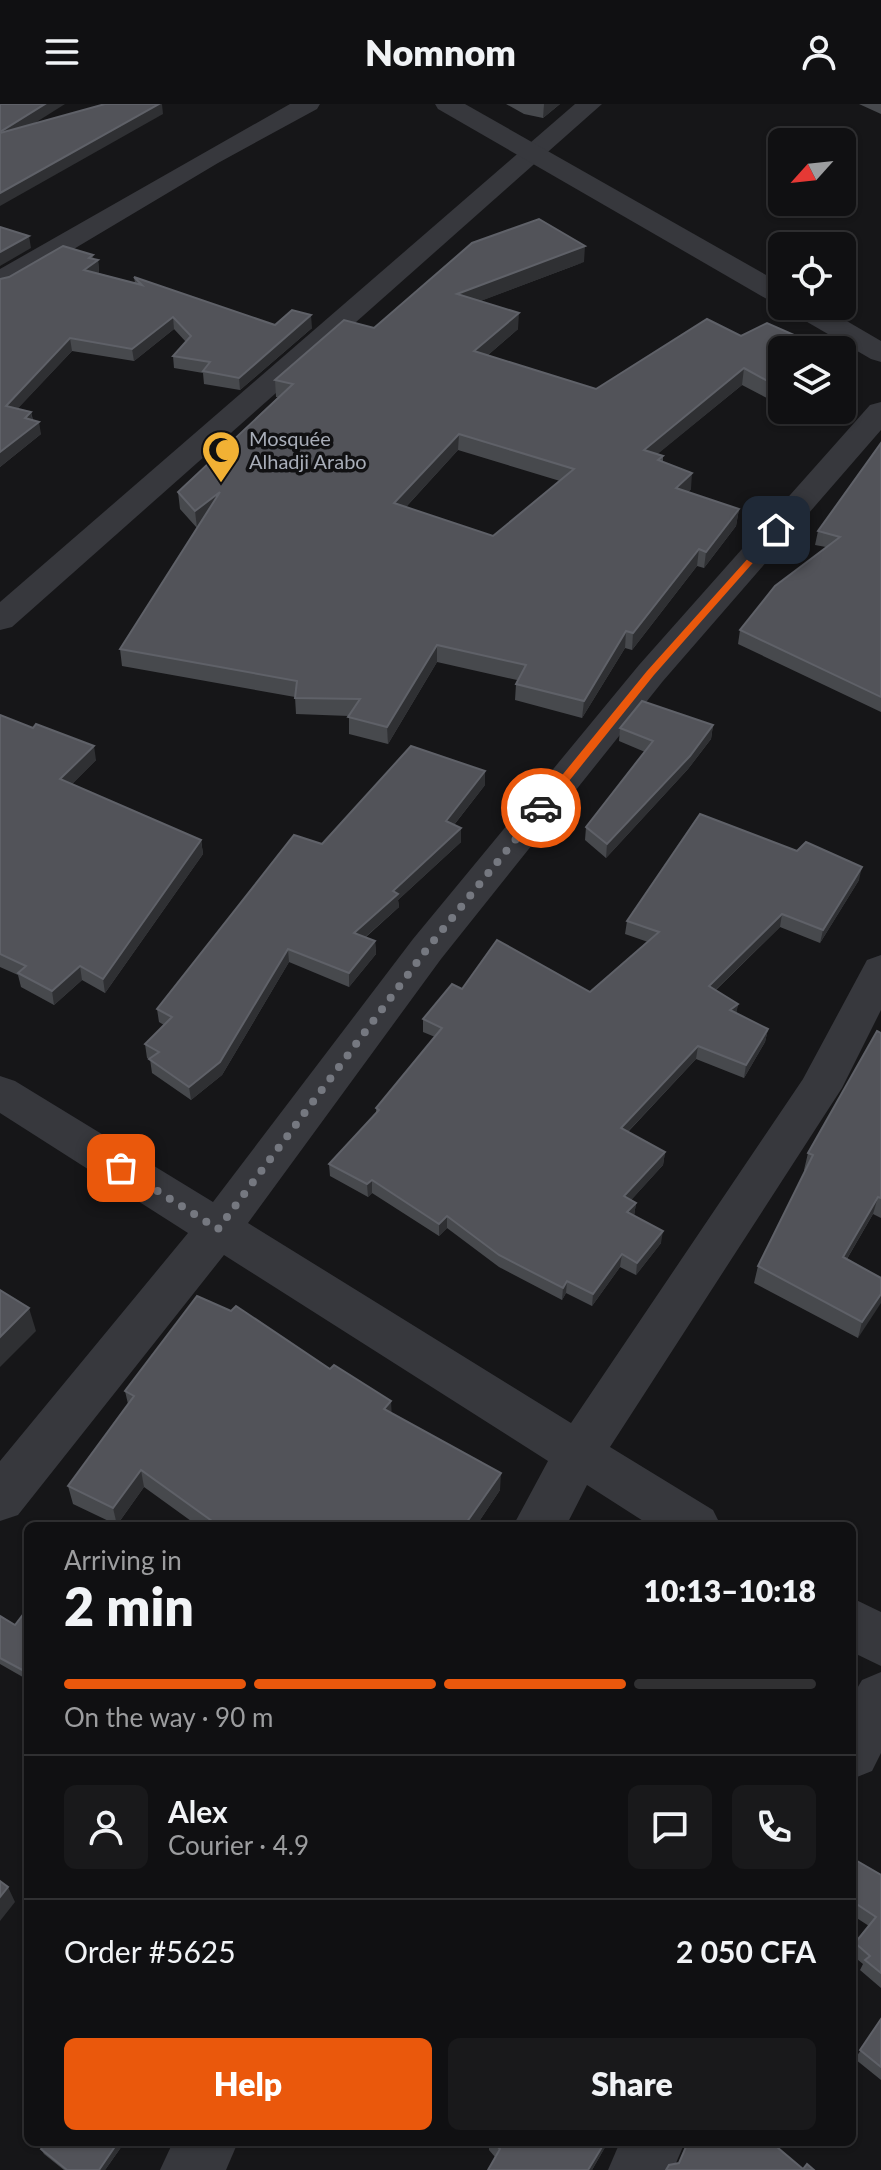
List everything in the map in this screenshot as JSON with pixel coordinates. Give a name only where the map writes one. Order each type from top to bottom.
[{"type":"street","points":[[0,281],[209,158],[308,104]]},
{"type":"street","points":[[447,104],[768,288]]},
{"type":"street","points":[[0,620],[590,104]]},
{"type":"street","points":[[824,320],[881,353]]},
{"type":"street","points":[[0,1499],[218,1229],[436,937],[651,673],[881,411]]},
{"type":"street","points":[[541,1522],[578,1454],[820,1088],[881,970]]},
{"type":"street","points":[[0,1092],[688,1522]]},
{"type":"street","points":[[856,1625],[881,1641]]},
{"type":"street","points":[[856,1745],[881,1698]]},
{"type":"street","points":[[192,2170],[205,2146]]},
{"type":"street","points":[[640,2170],[652,2146]]},
{"type":"building","points":[[0,104],[45,104],[0,132]]},
{"type":"building","points":[[105,104],[159,104],[0,193],[0,133]]},
{"type":"building","points":[[539,219],[585,246],[457,294],[519,313],[474,351],[596,389],[707,319],[741,336],[767,323],[796,336],[768,336],[768,381],[744,368],[644,450],[663,456],[658,460],[692,473],[676,488],[739,509],[706,552],[699,549],[633,633],[626,631],[584,701],[516,684],[526,665],[437,645],[387,727],[348,717],[360,699],[295,698],[297,681],[120,649],[220,492],[195,511],[178,492],[293,384],[275,380],[344,320],[374,328],[472,243]],"holes":[[[459,434],[574,469],[493,536],[394,503]]]},
{"type":"building","points":[[0,227],[29,236],[0,252]]},
{"type":"building","points":[[63,246],[93,255],[89,258],[98,260],[84,270],[142,285],[134,277],[275,325],[292,310],[311,315],[239,378],[203,371],[210,362],[173,356],[191,336],[173,317],[132,349],[70,338],[6,406],[31,412],[25,418],[39,422],[0,452],[0,279],[9,277]]},
{"type":"building","points":[[881,443],[881,697],[740,630],[775,586],[840,537],[818,531]]},
{"type":"building","points":[[642,701],[713,725],[690,756],[607,844],[586,827],[653,741],[620,728]]},
{"type":"building","points":[[0,715],[33,728],[36,724],[94,746],[60,779],[201,840],[103,979],[80,966],[52,991],[18,973],[26,966],[0,954]]},
{"type":"building","points":[[411,746],[485,771],[446,821],[461,828],[393,891],[398,894],[354,933],[375,941],[349,973],[288,949],[220,1062],[189,1087],[149,1059],[159,1052],[145,1044],[172,1017],[157,1009],[294,835],[322,844]]},
{"type":"building","points":[[700,814],[797,851],[806,842],[862,867],[823,930],[782,914],[709,986],[738,1004],[730,1010],[768,1029],[746,1065],[698,1046],[621,1128],[665,1152],[624,1196],[636,1203],[627,1212],[663,1231],[637,1263],[622,1254],[593,1294],[567,1281],[563,1288],[499,1255],[447,1216],[439,1224],[372,1180],[367,1184],[329,1164],[379,1110],[376,1108],[442,1028],[423,1019],[452,984],[462,989],[497,940],[590,992],[659,932],[627,921]]},
{"type":"building","points":[[877,1031],[881,1033],[881,1198],[878,1197],[843,1257],[881,1278],[881,1294],[862,1322],[758,1266],[813,1155],[808,1153]]},
{"type":"building","points":[[0,1290],[29,1308],[0,1337]]},
{"type":"building","points":[[197,1296],[231,1311],[236,1306],[330,1369],[334,1365],[391,1401],[384,1409],[501,1473],[467,1522],[213,1522],[141,1470],[113,1508],[68,1486],[134,1396],[125,1391]]},
{"type":"building","points":[[24,1613],[24,1671],[0,1658],[0,1616],[15,1625]]},
{"type":"building","points":[[856,1860],[881,1875],[881,1973],[865,1960],[870,1956],[856,1944],[876,1917],[856,1904]]},
{"type":"building","points":[[0,1881],[8,1887],[0,1897]]},
{"type":"building","points":[[881,2019],[881,2067],[860,2050]]},
{"type":"building","points":[[43,2146],[115,2146],[99,2170],[67,2170],[41,2149]]},
{"type":"building","points":[[497,2146],[603,2146],[588,2170],[488,2170],[500,2149]]},
{"type":"building","points":[[686,2146],[776,2146],[803,2169],[807,2164],[814,2170],[666,2170],[669,2165],[679,2163]]},
{"type":"way so far","points":[[121,1168],[218,1229],[427,949],[541,808]]},
{"type":"place","name":"Mosquée Alhadji Arabo","points":[[221,484]]},
{"type":"route","points":[[541,808],[651,673],[776,530]]}]
